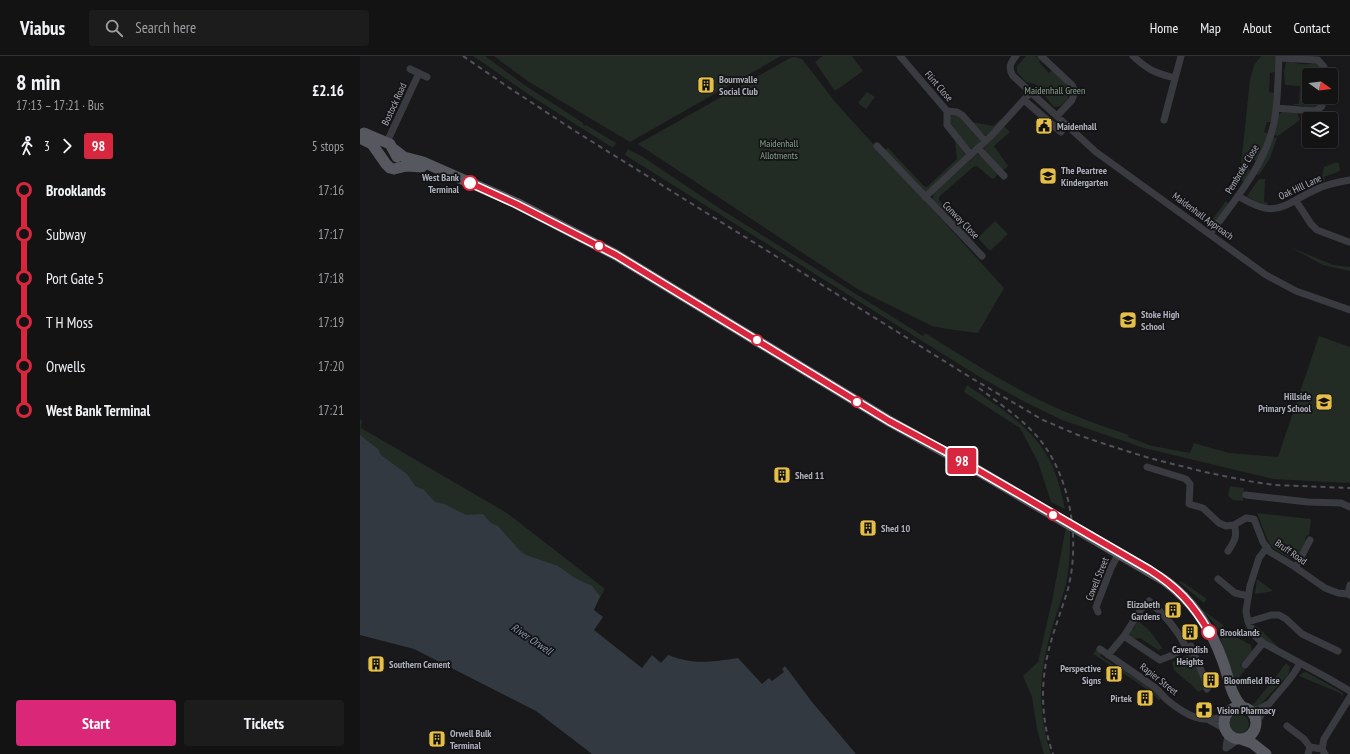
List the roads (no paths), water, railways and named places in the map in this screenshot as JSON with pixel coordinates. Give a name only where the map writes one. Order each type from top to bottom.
[{"type":"main road","points":[[360,132],[391,146],[404,157],[423,162],[516,204],[616,255],[889,421],[970,466],[1164,580],[1179,592],[1192,606],[1202,620],[1216,646],[1232,693],[1227,723],[1234,738],[1252,743],[1264,752]]},
{"type":"main road","points":[[360,138],[372,144],[388,166],[393,169],[412,166],[438,169]]},
{"type":"main road","points":[[391,146],[398,160],[396,169]]},
{"type":"main road","points":[[1232,693],[1254,716],[1258,740],[1264,752]]},
{"type":"main road","points":[[1227,723],[1235,708],[1246,709]]},
{"type":"main road","points":[[1240,739],[1250,736],[1256,726]]},
{"type":"street","name":"Flint Close","points":[[900,56],[947,111],[947,125],[970,154]]},
{"type":"street","points":[[1016,56],[1011,62],[1010,72],[1057,116],[1072,100],[1075,91],[1072,85],[1041,56]]},
{"type":"street","points":[[1133,56],[1146,68],[1157,74],[1175,78]]},
{"type":"street","points":[[1164,120],[1180,56]]},
{"type":"street","name":"Pembroke Close","points":[[1210,234],[1238,196],[1266,150],[1276,108],[1279,57],[1318,60],[1324,68]]},
{"type":"street","points":[[410,69],[427,77]]},
{"type":"street","name":"Bostock Road","points":[[391,146],[419,73]]},
{"type":"street","points":[[925,198],[985,141],[1031,92]]},
{"type":"street","points":[[1024,100],[1061,132]]},
{"type":"street","points":[[1276,108],[1314,111],[1322,106],[1322,104]]},
{"type":"street","name":"Flint Close","points":[[947,111],[957,112],[962,115],[985,141]]},
{"type":"street","name":"Maidenhall Approach","points":[[1057,116],[1096,152],[1266,275],[1288,287],[1350,310]]},
{"type":"street","name":"Conway Close","points":[[877,146],[982,256]]},
{"type":"street","points":[[978,148],[1004,176]]},
{"type":"street","name":"Oak Hill Lane","points":[[1238,196],[1254,206],[1265,209],[1279,208],[1296,201],[1318,188],[1350,180]]},
{"type":"street","points":[[1296,201],[1311,224],[1317,230],[1349,242]]},
{"type":"street","points":[[1147,467],[1186,479],[1190,484],[1189,504],[1203,508],[1223,525],[1234,525],[1236,530],[1236,540],[1228,551]]},
{"type":"street","points":[[1246,495],[1308,502],[1341,503],[1350,507]]},
{"type":"street","name":"Bruff Road","points":[[1234,525],[1246,518],[1254,519],[1266,547],[1275,555],[1296,567],[1325,588],[1338,593],[1349,594]]},
{"type":"street","points":[[1296,567],[1310,540]]},
{"type":"street","points":[[1266,547],[1259,558],[1250,586],[1246,611],[1248,622],[1255,636],[1263,643],[1350,691]]},
{"type":"street","name":"Cowell Street","points":[[1098,612],[1096,607],[1111,568],[1119,553]]},
{"type":"street","points":[[1218,579],[1235,593],[1248,596]]},
{"type":"street","points":[[1349,594],[1350,585]]},
{"type":"street","points":[[1108,655],[1124,636],[1149,601],[1170,621],[1182,638],[1186,647]]},
{"type":"street","points":[[1248,622],[1271,615],[1279,615],[1286,618],[1302,634],[1338,651]]},
{"type":"street","points":[[1124,636],[1160,660],[1191,646],[1204,674],[1208,689]]},
{"type":"street","points":[[1245,665],[1263,643]]},
{"type":"street","name":"Rapier Street","points":[[1100,649],[1155,688],[1186,714],[1198,718],[1227,723]]},
{"type":"street","points":[[1256,726],[1259,717],[1291,678],[1300,663]]},
{"type":"street","points":[[1286,726],[1304,739],[1309,750],[1324,752],[1324,739],[1350,697]]},
{"type":"street","points":[[1246,709],[1262,709],[1270,703]]},
{"type":"street","name":"Rapier Street","points":[[1207,719],[1218,719],[1227,723]]},
{"type":"street","points":[[1224,750],[1227,723]]},
{"type":"street","points":[[1224,750],[1240,739]]},
{"type":"water","name":"River Orwell","points":[[360,435],[378,449],[381,455],[407,474],[415,486],[424,490],[435,502],[444,504],[466,515],[483,514],[491,523],[498,526],[520,551],[526,555],[558,566],[575,578],[592,586],[600,596],[594,610],[603,617],[594,630],[642,668],[652,655],[661,663],[668,655],[686,660],[703,662],[738,658],[762,684],[769,678],[772,681],[784,672],[782,669],[785,666],[812,702],[856,754],[592,754],[536,711],[414,649],[360,635]]},
{"type":"railway","points":[[463,56],[575,131],[973,379],[1043,420],[1078,435],[1114,447],[1149,458],[1205,472],[1274,485],[1350,488]]},
{"type":"railway","points":[[979,388],[1020,420],[1033,432],[1046,448],[1056,465],[1064,485],[1069,506],[1072,527],[1072,569],[1068,589],[1049,649],[1043,688],[1044,715],[1053,754]]},
{"type":"place","name":"Bournvalle Social Club","points":[[706,85]]},
{"type":"place","name":"Maidenhall","points":[[1044,126]]},
{"type":"place","name":"The Peartree Kindergarten","points":[[1048,176]]},
{"type":"place","name":"West Bank Terminal","points":[[470,183]]},
{"type":"place","name":"Stoke High School","points":[[1128,320]]},
{"type":"place","name":"Hillside Primary School","points":[[1324,402]]},
{"type":"place","name":"Shed 11","points":[[782,475]]},
{"type":"place","name":"Shed 10","points":[[868,528]]},
{"type":"place","name":"Elizabeth Gardens","points":[[1173,610]]},
{"type":"place","name":"Cavendish Heights","points":[[1190,632]]},
{"type":"place","name":"Brooklands","points":[[1209,632]]},
{"type":"place","name":"Southern Cement","points":[[376,664]]},
{"type":"place","name":"Perspective Signs","points":[[1114,674]]},
{"type":"place","name":"Bloomfield Rise","points":[[1211,680]]},
{"type":"place","name":"Pirtek","points":[[1145,698]]},
{"type":"place","name":"Vision Pharmacy","points":[[1204,710]]},
{"type":"place","name":"Orwell Bulk Terminal","points":[[437,739]]},
{"type":"park label","name":"Maidenhall Green","points":[[1055,90]]},
{"type":"park label","name":"Maidenhall Allotments","points":[[779,148]]}]
